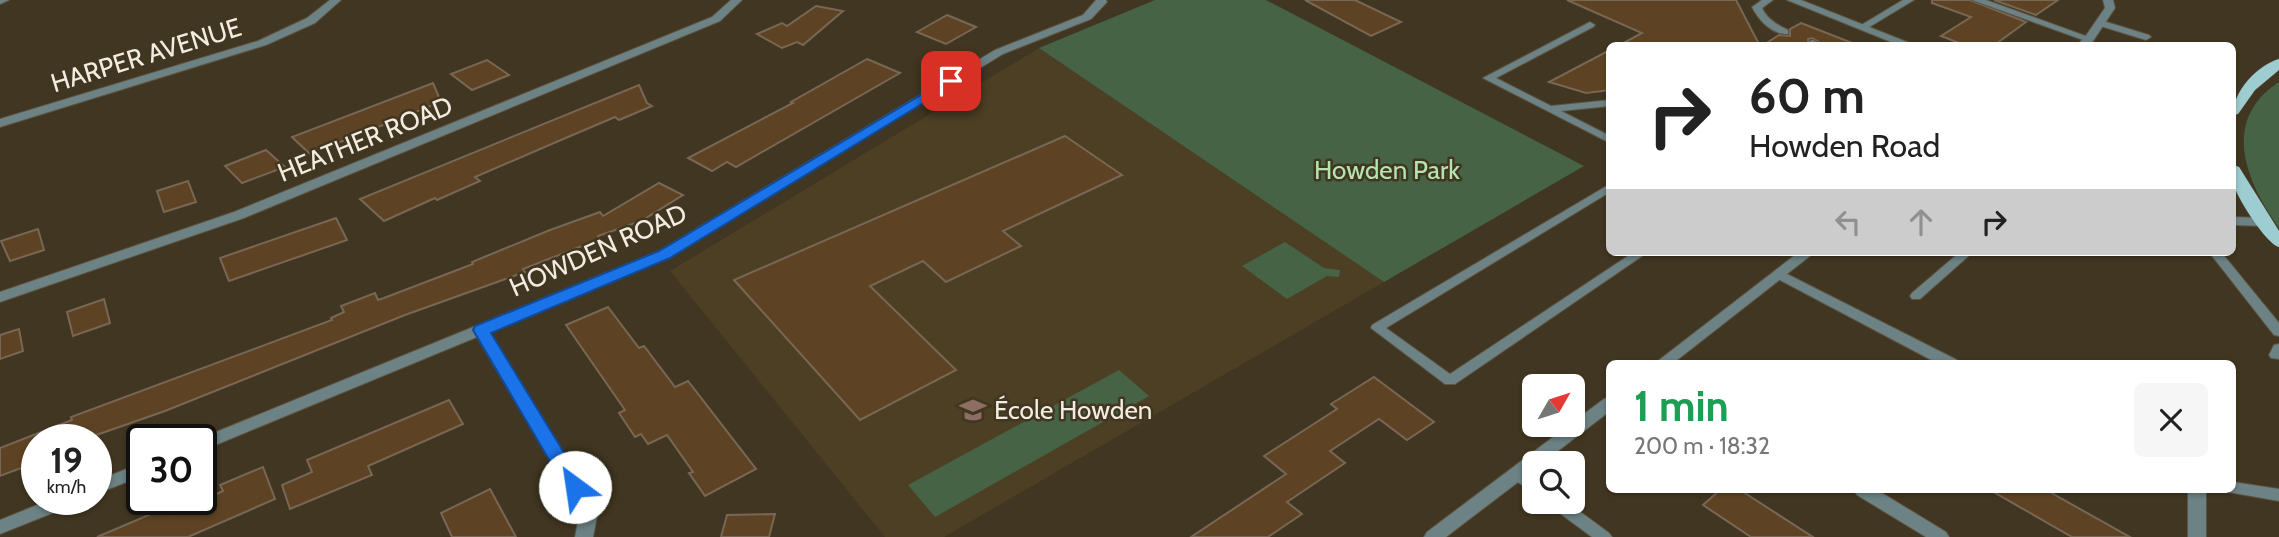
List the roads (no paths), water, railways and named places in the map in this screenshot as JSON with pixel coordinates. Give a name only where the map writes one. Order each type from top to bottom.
[{"type":"main road","points":[[2236,107],[2250,87],[2279,63]]},
{"type":"main road","points":[[2239,188],[2279,242]]},
{"type":"street","name":"HARPER AVENUE","points":[[0,123],[262,43],[300,28],[327,10],[335,0]]},
{"type":"street","name":"HEATHER ROAD","points":[[0,297],[239,215],[716,19],[737,0]]},
{"type":"street","name":"HOWDEN ROAD","points":[[217,438],[664,254],[999,52],[1087,17],[1101,0]]},
{"type":"street","points":[[1792,0],[1902,42]]},
{"type":"street","points":[[2085,42],[2110,8],[2108,0]]},
{"type":"street","points":[[1667,360],[1803,256]]},
{"type":"street","points":[[1779,274],[1944,360]]},
{"type":"street","points":[[481,330],[589,511],[584,537]]},
{"type":"street","points":[[1433,537],[1606,406]]},
{"type":"street","points":[[1868,493],[1940,537]]},
{"type":"street","points":[[2197,493],[2197,537]]},
{"type":"street","points":[[0,527],[30,515]]},
{"type":"lane","points":[[1768,0],[1757,7],[1759,14],[1784,32]]},
{"type":"lane","points":[[1863,27],[1909,0]]},
{"type":"lane","points":[[1977,0],[2085,42]]},
{"type":"lane","points":[[2100,23],[2146,37]]},
{"type":"lane","points":[[1590,25],[1488,78],[1606,138]]},
{"type":"lane","points":[[1551,109],[1606,103]]},
{"type":"lane","points":[[1606,189],[1377,328],[1451,381],[1636,256]]},
{"type":"lane","points":[[2236,221],[2263,222]]},
{"type":"lane","points":[[1916,296],[1962,256]]},
{"type":"lane","points":[[2218,256],[2279,332]]},
{"type":"lane","points":[[1516,474],[1522,478]]},
{"type":"lane","points":[[2236,488],[2279,495]]},
{"type":"lane","points":[[1572,514],[1604,537]]},
{"type":"place","name":"École Howden","points":[[973,410]]},
{"type":"park label","name":"Howden Park","points":[[1387,170]]}]
